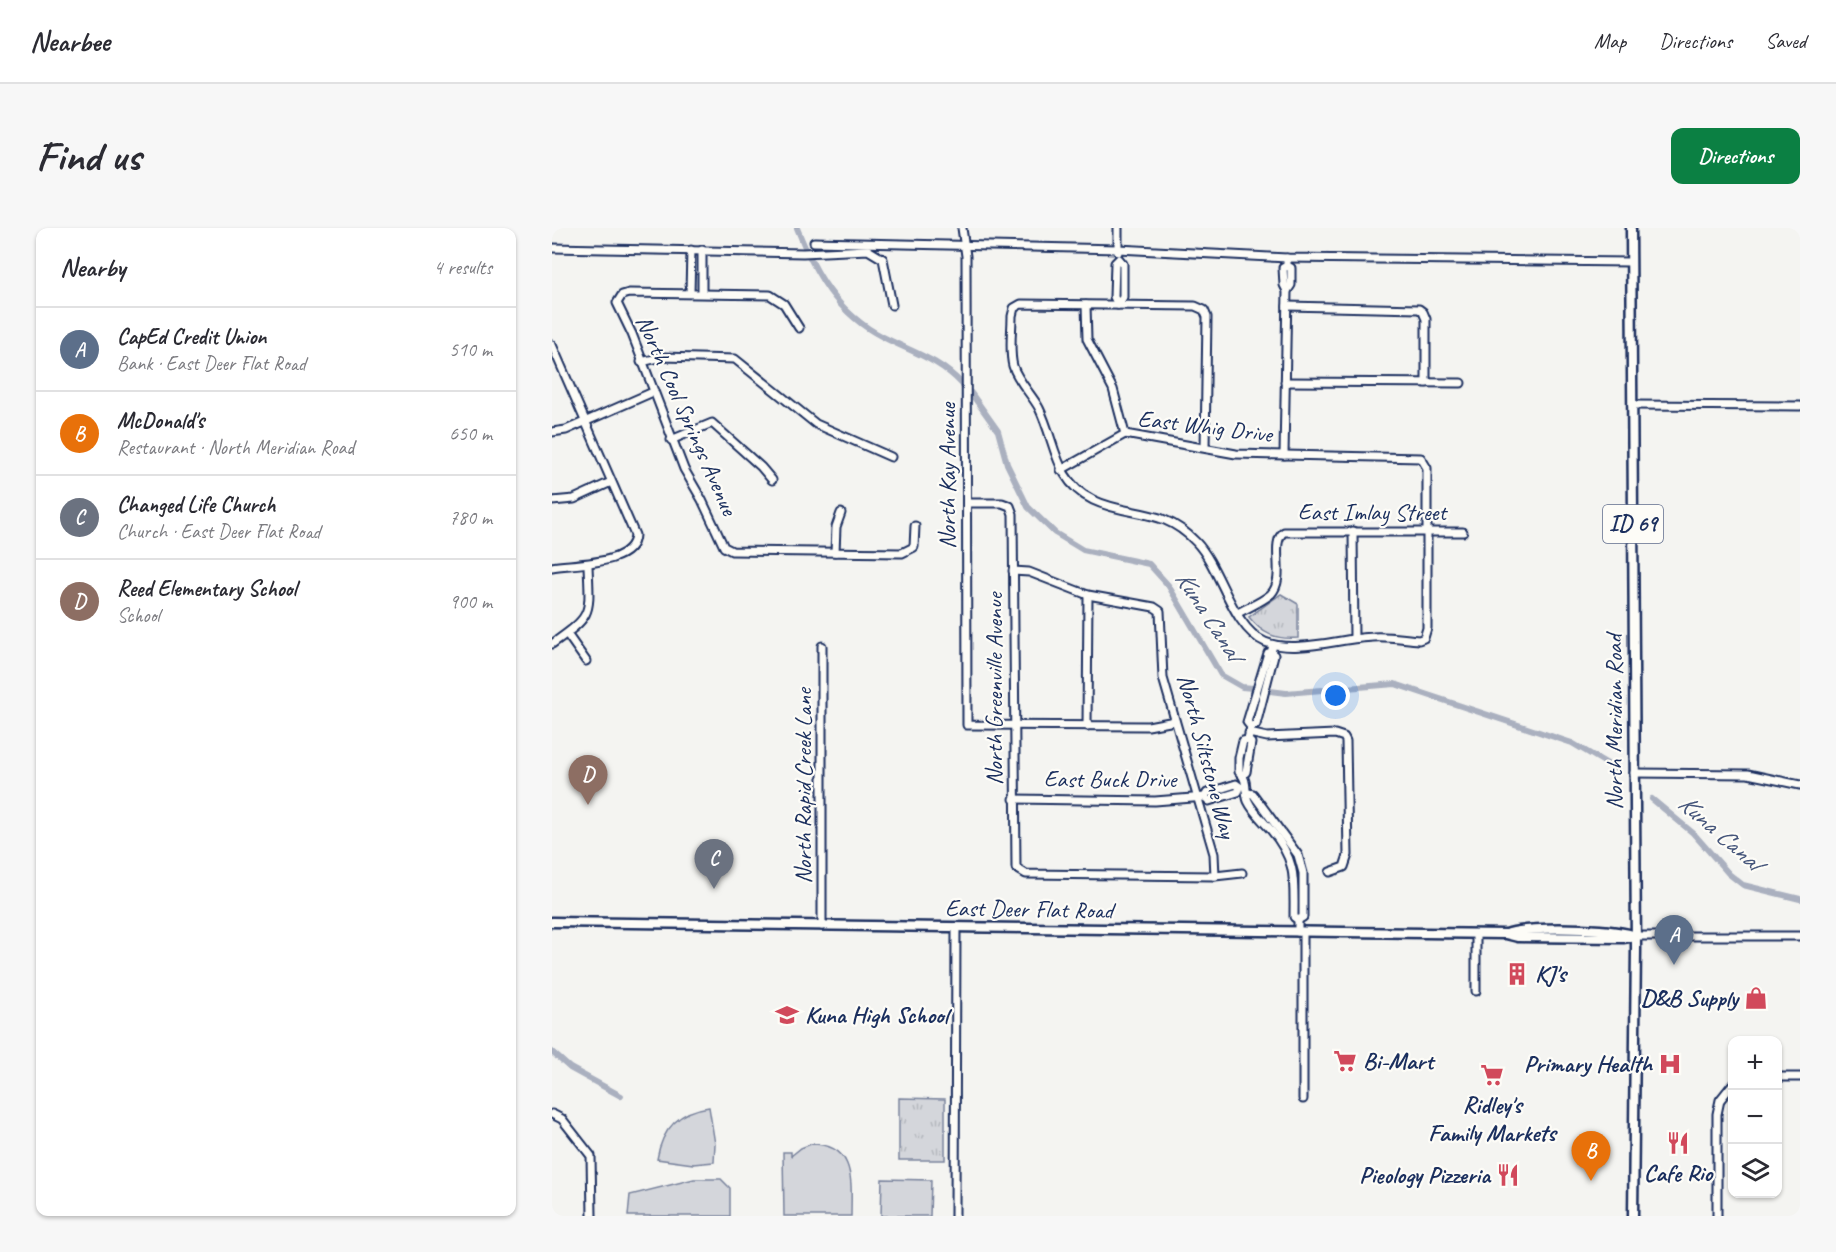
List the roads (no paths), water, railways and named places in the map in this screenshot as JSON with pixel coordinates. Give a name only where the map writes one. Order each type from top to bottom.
[{"type":"main road","name":"North Meridian Road","points":[[1631,228],[1635,936],[1633,1216]]},
{"type":"main road","name":"East Deer Flat Road","points":[[552,922],[1506,934],[1518,937],[1623,939],[1635,936]]},
{"type":"street","name":"North Kay Avenue","points":[[962,228],[962,244],[966,256],[967,724],[1014,725]]},
{"type":"street","points":[[1118,228],[1119,259],[1123,264],[1123,297],[1118,305]]},
{"type":"street","points":[[814,242],[1118,249],[1287,262],[1631,262]]},
{"type":"street","points":[[552,248],[875,252],[883,259],[892,305]]},
{"type":"street","points":[[691,250],[690,293],[775,297],[784,304],[799,328]]},
{"type":"street","points":[[702,250],[702,293]]},
{"type":"street","points":[[1284,455],[1287,291],[1284,285],[1283,268],[1287,262]]},
{"type":"street","name":"North Cool Springs Avenue","points":[[690,293],[629,292],[619,298],[618,308],[632,334],[671,440],[724,547],[732,551],[836,552]]},
{"type":"street","points":[[1205,448],[1207,317],[1204,310],[1195,306],[1086,304],[1022,304],[1014,308],[1012,316],[1014,368],[1041,411],[1061,470],[1076,489],[1095,501],[1153,514],[1185,532],[1205,553],[1238,613],[1254,636],[1273,645],[1291,646],[1354,638],[1424,638],[1427,628],[1427,531]]},
{"type":"street","points":[[1086,304],[1087,339],[1113,388],[1125,434]]},
{"type":"street","points":[[1287,306],[1415,308],[1423,312],[1426,319],[1426,383]]},
{"type":"street","points":[[552,567],[588,566],[620,553],[635,543],[635,535],[553,349]]},
{"type":"street","points":[[641,362],[663,357],[735,359],[816,424],[891,457]]},
{"type":"street","points":[[1285,382],[1461,383]]},
{"type":"street","points":[[552,432],[566,430],[653,392]]},
{"type":"street","points":[[1632,405],[1800,406]]},
{"type":"street","points":[[671,440],[712,423],[772,480]]},
{"type":"street","name":"East Whig Drive","points":[[1061,470],[1125,434],[1236,454],[1416,457],[1424,461],[1427,468],[1427,531]]},
{"type":"street","points":[[552,501],[574,498],[611,482]]},
{"type":"street","name":"North Greenville Avenue","points":[[967,503],[1002,503],[1010,506],[1013,514],[1014,799],[1015,863],[1018,871],[1026,874],[1215,876]]},
{"type":"street","points":[[841,513],[836,527],[836,552],[902,553],[911,551],[915,543],[915,526]]},
{"type":"street","name":"East Imlay Street","points":[[1238,613],[1266,598],[1277,585],[1281,534],[1289,530],[1463,532]]},
{"type":"street","points":[[1353,531],[1354,638]]},
{"type":"street","points":[[552,644],[579,625],[588,612],[588,566]]},
{"type":"street","points":[[1013,571],[1029,572],[1088,595],[1087,726]]},
{"type":"street","name":"North Siltstone Way","points":[[1088,595],[1154,607],[1160,611],[1163,678],[1201,797],[1214,854],[1215,876]]},
{"type":"street","points":[[567,634],[586,661]]},
{"type":"street","points":[[1273,645],[1271,653],[1274,655],[1256,724],[1249,733],[1251,743],[1246,772],[1243,775],[1245,789],[1253,794],[1288,838],[1298,855],[1303,873],[1303,917],[1298,920],[1301,932],[1303,1099]]},
{"type":"street","name":"North Rapid Creek Lane","points":[[822,646],[822,926]]},
{"type":"street","points":[[1014,725],[1154,726],[1175,721]]},
{"type":"street","points":[[1249,733],[1267,737],[1335,734],[1344,737],[1347,745],[1348,855],[1344,867],[1330,872]]},
{"type":"street","points":[[1634,773],[1748,774],[1800,785]]},
{"type":"street","name":"East Buck Drive","points":[[1014,799],[1155,801],[1201,797],[1236,784],[1245,789]]},
{"type":"street","points":[[1215,876],[1242,873]]},
{"type":"street","points":[[955,1216],[956,928]]},
{"type":"street","points":[[1476,934],[1476,991]]},
{"type":"street","name":"East Deer Flat Road","points":[[1635,936],[1800,936]]},
{"type":"street","points":[[1782,1077],[1800,1077]]},
{"type":"street","points":[[1717,1216],[1717,1114],[1720,1100],[1728,1090]]},
{"type":"street","points":[[553,1114],[562,1119],[591,1156],[592,1216]]},
{"type":"waterway","name":"Kuna Canal","points":[[797,228],[820,277],[853,317],[883,337],[935,362],[962,384]]},
{"type":"waterway","name":"Kuna Canal","points":[[971,393],[998,431],[1007,464],[1028,507],[1055,533],[1083,550],[1149,564],[1168,585],[1221,675],[1242,687],[1253,688]]},
{"type":"waterway","name":"Kuna Canal","points":[[1270,691],[1286,693],[1395,684],[1572,743],[1616,769]]},
{"type":"waterway","name":"Kuna Canal","points":[[1652,799],[1693,833],[1729,874],[1743,885],[1800,899]]},
{"type":"waterway","points":[[552,1052],[570,1068],[621,1096]]},
{"type":"place","name":"Reed Elementary School","points":[[588,805]]},
{"type":"place","name":"Changed Life Church","points":[[714,889]]},
{"type":"place","name":"CapEd Credit Union","points":[[1674,965]]},
{"type":"place","name":"KJ's","points":[[1517,974]]},
{"type":"place","name":"D&B Supply","points":[[1756,998]]},
{"type":"place","name":"Kuna High School","points":[[787,1015]]},
{"type":"place","name":"Bi-Mart","points":[[1345,1061]]},
{"type":"place","name":"Primary Health","points":[[1670,1064]]},
{"type":"place","name":"Ridley's Family Markets","points":[[1492,1075]]},
{"type":"place","name":"Cafe Rio","points":[[1678,1143]]},
{"type":"place","name":"Pieology Pizzeria","points":[[1508,1175]]},
{"type":"place","name":"McDonald's","points":[[1591,1181]]}]
